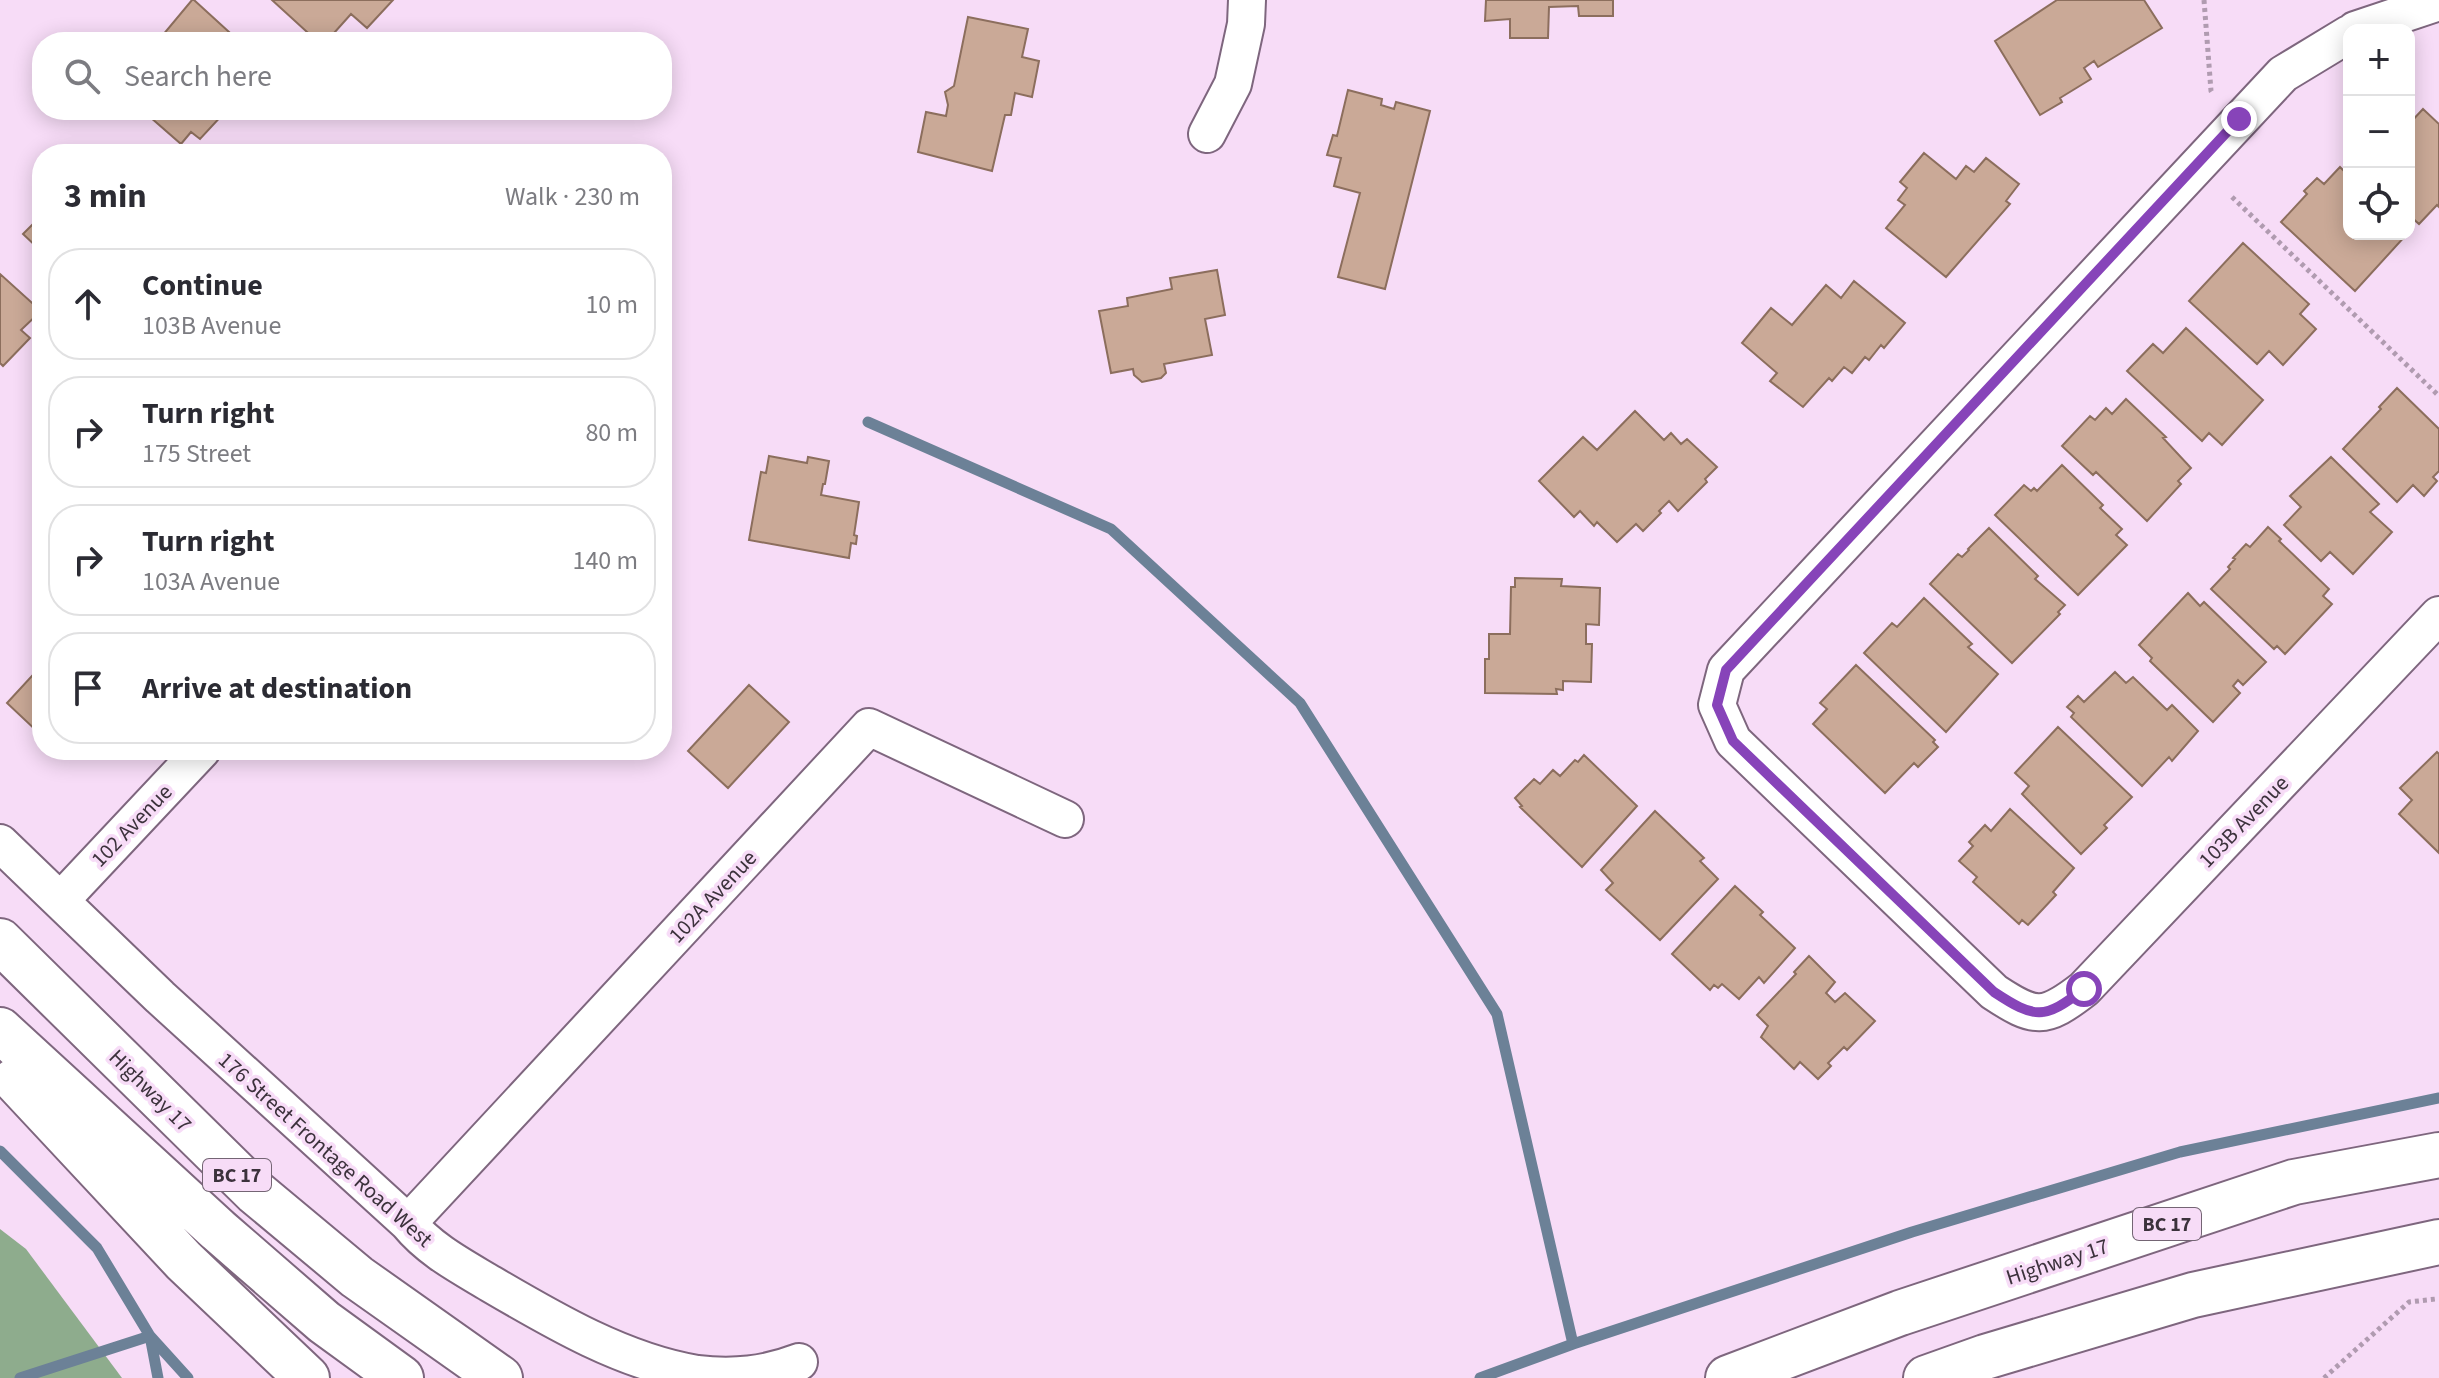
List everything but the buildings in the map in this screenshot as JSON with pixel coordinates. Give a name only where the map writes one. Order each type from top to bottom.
[{"type":"highway","name":"Highway 17","points":[[0,941],[255,1192],[357,1277],[500,1378]]},
{"type":"highway","name":"BC 17","points":[[0,1030],[206,1219],[324,1322],[401,1378]]},
{"type":"highway","points":[[0,1063],[184,1261],[307,1378]]},
{"type":"highway","name":"Highway 17","points":[[1728,1378],[1900,1313],[2294,1182],[2439,1155]]},
{"type":"highway","points":[[1926,1378],[1985,1357],[2193,1295],[2439,1242]]},
{"type":"street","points":[[1207,134],[1233,84],[1246,24],[1247,0]]},
{"type":"street","points":[[2373,24],[2439,2]]},
{"type":"street","name":"103B Avenue","points":[[2343,38],[2283,74],[2191,170],[1726,670],[1717,705],[1733,741],[1994,992],[2019,1009],[2038,1014],[2060,1007],[2084,989],[2439,615]]},
{"type":"street","name":"102A Avenue","points":[[408,1223],[869,727],[1065,819]]},
{"type":"street","name":"102 Avenue","points":[[61,900],[193,760]]},
{"type":"street","name":"176 Street Frontage Road West","points":[[0,843],[160,997],[408,1223],[421,1239],[456,1264],[536,1310],[608,1345],[660,1365],[697,1374],[726,1376],[768,1374],[799,1362]]},
{"type":"path","points":[[2204,0],[2211,91],[2216,97]]},
{"type":"path","points":[[2232,197],[2439,396]]},
{"type":"path","points":[[2324,1378],[2409,1302],[2436,1299]]},
{"type":"green space","points":[[0,1229],[26,1249],[122,1378],[0,1378]]},
{"type":"waterway","points":[[868,422],[1111,529],[1300,703],[1497,1014],[1573,1344]]},
{"type":"waterway","points":[[1480,1378],[1573,1344],[1912,1232],[2180,1152],[2439,1098]]},
{"type":"waterway","points":[[0,1151],[97,1248],[150,1336],[188,1378]]},
{"type":"waterway","points":[[150,1336],[158,1378]]},
{"type":"waterway","points":[[20,1378],[150,1336]]},
{"type":"route","points":[[2084,989],[2060,1007],[2038,1014],[2019,1009],[1994,992],[1733,741],[1717,705],[1726,670],[2239,119]]}]
